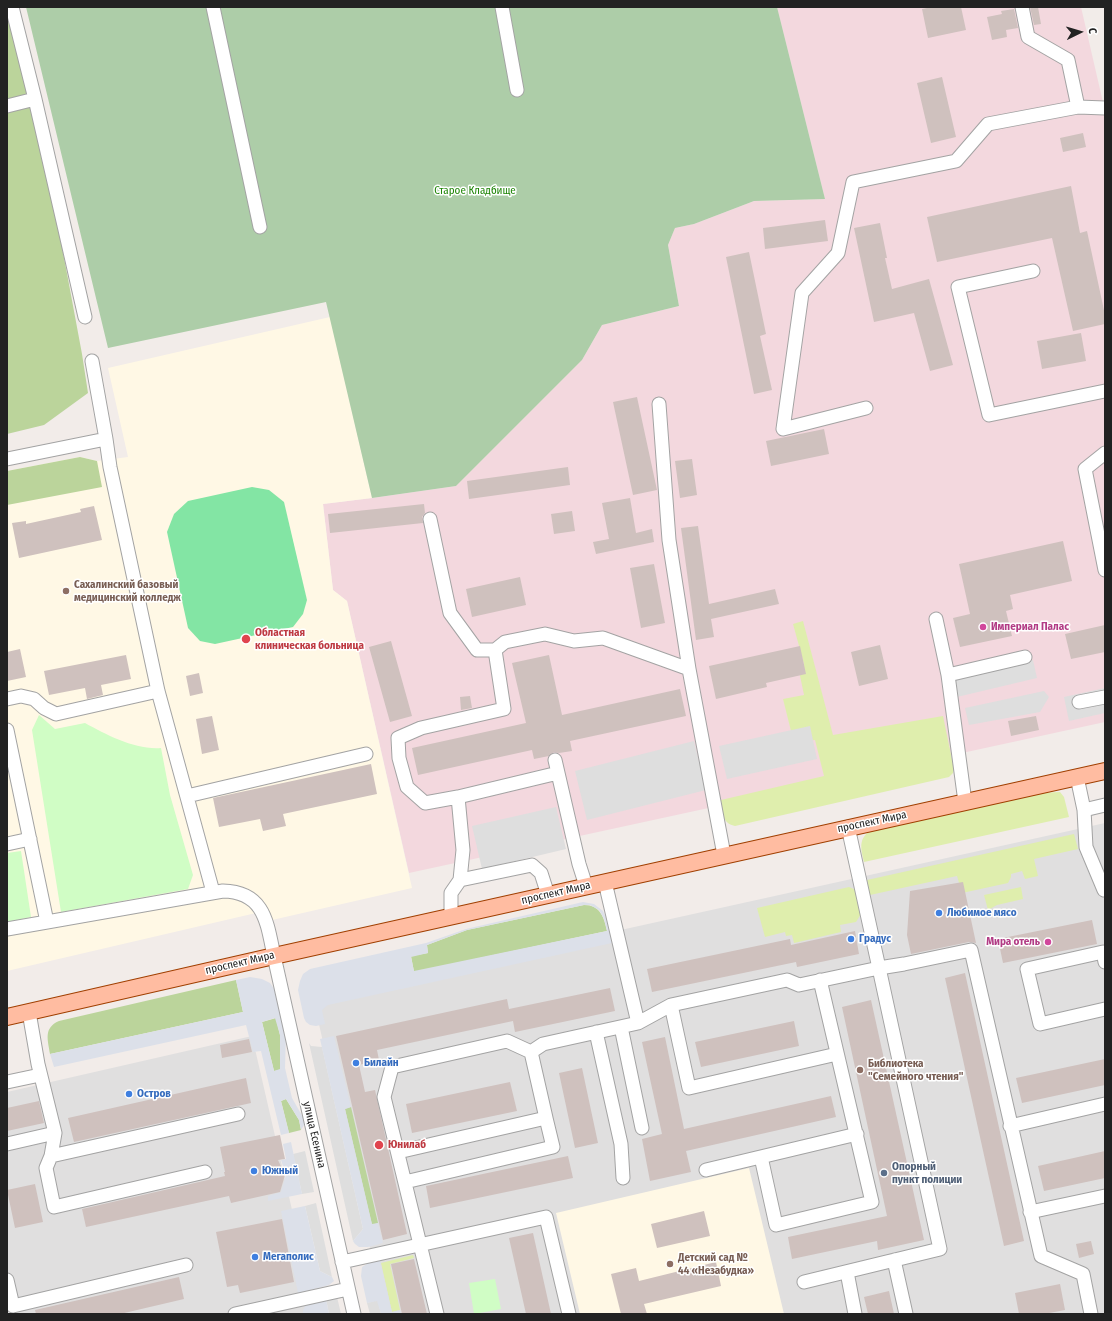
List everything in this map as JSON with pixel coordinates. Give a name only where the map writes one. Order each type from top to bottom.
[{"type":"main road","name":"проспект Мира","points":[[7,1017],[848,827],[1105,771]]},
{"type":"street","points":[[12,7],[35,99],[85,317]]},
{"type":"street","points":[[213,7],[260,227]]},
{"type":"street","points":[[502,7],[517,90]]},
{"type":"street","points":[[1022,7],[1028,37],[1068,60],[1078,107]]},
{"type":"street","points":[[7,106],[35,99]]},
{"type":"street","points":[[866,408],[783,430],[802,293],[838,253],[853,182],[956,161],[988,124],[1078,107],[1105,108]]},
{"type":"street","points":[[1033,271],[958,287],[989,415],[1105,391]]},
{"type":"street","points":[[92,361],[110,467],[158,691],[213,892]]},
{"type":"street","points":[[659,404],[669,540],[689,669],[724,855]]},
{"type":"street","points":[[7,459],[106,439]]},
{"type":"street","points":[[1105,453],[1085,469],[1105,570]]},
{"type":"street","points":[[430,519],[450,613],[477,650],[495,650],[505,642],[545,634],[574,641],[603,638],[689,669]]},
{"type":"street","points":[[936,619],[948,676],[965,802]]},
{"type":"street","points":[[495,650],[504,709],[421,728],[398,738],[399,758],[407,787],[426,803],[458,797],[556,767],[579,864],[586,886]]},
{"type":"street","points":[[948,676],[1025,657]]},
{"type":"street","points":[[7,699],[20,696],[34,699],[44,708],[56,714],[158,691]]},
{"type":"street","points":[[1079,702],[1105,697]]},
{"type":"street","points":[[7,730],[47,922]]},
{"type":"street","points":[[187,796],[366,754]]},
{"type":"street","points":[[1077,777],[1084,810],[1086,846],[1104,890]]},
{"type":"street","points":[[451,916],[451,893],[460,880],[463,850],[458,797]]},
{"type":"street","points":[[1084,810],[1105,805]]},
{"type":"street","points":[[804,1282],[940,1249],[848,827]]},
{"type":"street","points":[[7,844],[30,839]]},
{"type":"street","points":[[460,880],[532,865],[541,873],[548,895]]},
{"type":"street","points":[[605,882],[638,1023]]},
{"type":"street","name":"улица Есенина","points":[[7,929],[213,892],[232,891],[246,896],[256,903],[266,919],[354,1314]]},
{"type":"street","points":[[531,1052],[543,1044],[638,1023],[671,1005],[787,980],[799,984],[971,950],[1010,1126],[1041,1256],[1083,1274],[1092,1314]]},
{"type":"street","points":[[1105,962],[1103,952],[1027,969],[1040,1024],[1105,1009]]},
{"type":"street","points":[[761,1157],[776,1225],[872,1202],[820,980]]},
{"type":"street","points":[[671,1005],[688,1088],[837,1054]]},
{"type":"street","points":[[29,1012],[40,1075],[55,1133],[51,1156],[46,1168],[54,1207],[206,1172]]},
{"type":"street","points":[[621,1027],[642,1128]]},
{"type":"street","points":[[596,1032],[621,1144],[623,1178]]},
{"type":"street","points":[[436,1314],[384,1097],[392,1067],[507,1041],[531,1052]]},
{"type":"street","points":[[405,1182],[553,1147],[531,1052]]},
{"type":"street","points":[[7,1082],[40,1075]]},
{"type":"street","points":[[1010,1126],[1105,1104]]},
{"type":"street","points":[[51,1156],[238,1114]]},
{"type":"street","points":[[398,1152],[546,1118]]},
{"type":"street","points":[[7,1144],[55,1133]]},
{"type":"street","points":[[706,1170],[857,1134]]},
{"type":"street","points":[[1030,1212],[1105,1196]]},
{"type":"street","points":[[342,1262],[546,1217],[569,1314]]},
{"type":"street","points":[[894,1260],[906,1314]]},
{"type":"street","points":[[7,1280],[13,1306],[186,1265]]},
{"type":"street","points":[[847,1272],[855,1314]]},
{"type":"street","points":[[235,1314],[348,1289]]},
{"type":"shaded area","points":[[777,7],[1081,7],[1105,111],[1105,722],[409,873],[347,601],[333,590],[323,504],[456,486],[582,360],[602,325],[679,306],[668,245],[675,228],[694,224],[754,201],[825,199]]},
{"type":"shaded area","name":"Областная клиническая больница","points":[[330,317],[372,498],[323,504],[333,590],[347,601],[412,888],[259,923],[256,913],[7,971],[7,471],[80,457],[97,461],[128,457],[108,368]]},
{"type":"shaded area","points":[[1033,660],[1037,678],[957,697],[953,679]]},
{"type":"shaded area","points":[[1105,688],[1105,713],[1069,721],[1064,697]]},
{"type":"shaded area","points":[[1044,691],[1049,697],[1040,712],[969,725],[965,708]]},
{"type":"shaded area","points":[[810,726],[817,759],[727,779],[719,746]]},
{"type":"shaded area","points":[[694,741],[706,790],[587,820],[575,771]]},
{"type":"shaded area","points":[[556,807],[566,849],[482,869],[472,826]]},
{"type":"shaded area","points":[[1105,823],[1105,1314],[385,1314],[313,998]]},
{"type":"shaded area","points":[[583,902],[594,904],[603,911],[612,943],[328,1005],[322,1010],[325,1024],[316,1026],[310,1025],[306,1022],[298,990],[303,974],[310,969],[426,943],[466,929]],"holes":[[[590,905],[599,910],[604,919],[607,931],[414,971],[411,957],[428,953],[427,945],[467,930]]]},
{"type":"shaded area","points":[[250,977],[262,979],[270,983],[275,990],[286,1034],[285,1068],[292,1098],[304,1119],[304,1125],[301,1130],[299,1120],[286,1099],[281,1101],[289,1133],[281,1135],[261,1051],[253,1052],[246,1025],[54,1067],[50,1054],[243,1012],[236,980]],"holes":[[[275,1018],[280,1035],[280,1069],[274,1071],[262,1022]]]},
{"type":"shaded area","points":[[252,1036],[316,1314],[7,1314],[7,1092]]},
{"type":"shaded area","points":[[334,1036],[351,1107],[345,1109],[372,1224],[378,1223],[383,1243],[368,1247],[359,1247],[353,1241],[363,1229],[320,1039]]},
{"type":"shaded area","points":[[309,1043],[311,1046],[322,1047],[363,1229],[353,1241]]},
{"type":"shaded area","points":[[291,1142],[302,1194],[268,1201],[268,1196],[281,1192],[286,1175],[281,1160],[286,1159],[283,1144]]},
{"type":"shaded area","points":[[305,1151],[314,1192],[302,1194],[293,1154]]},
{"type":"shaded area","name":"Детский сад № 44 «Незабудка»","points":[[749,1168],[784,1314],[580,1314],[556,1213]]},
{"type":"shaded area","points":[[316,1203],[332,1277],[320,1271],[305,1206]]},
{"type":"shaded area","points":[[305,1206],[320,1271],[332,1277],[334,1281],[329,1285],[298,1293],[281,1211]]},
{"type":"shaded area","points":[[380,1260],[392,1312],[400,1310],[401,1314],[381,1314],[377,1301],[367,1303],[361,1276],[362,1267],[370,1262]]},
{"type":"shaded area","points":[[337,1297],[341,1314],[329,1314],[326,1299]]},
{"type":"shaded area","points":[[326,1299],[329,1314],[297,1314],[303,1313],[306,1305]]},
{"type":"shaded area","points":[[378,1300],[381,1314],[370,1314],[367,1303]]},
{"type":"green space","points":[[7,7],[46,161],[88,393],[44,425],[7,434]]},
{"type":"green space","name":"Старое Кладбище","points":[[26,7],[777,7],[825,199],[754,201],[694,224],[675,228],[668,245],[679,306],[602,325],[582,360],[456,486],[372,498],[326,302],[108,348]]},
{"type":"green space","points":[[80,457],[97,461],[102,487],[7,505],[7,471]]},
{"type":"green space","points":[[252,487],[269,490],[284,502],[307,600],[303,614],[293,627],[215,644],[200,641],[188,628],[167,532],[174,514],[188,501]]},
{"type":"green space","points":[[803,621],[833,735],[943,716],[954,769],[953,773],[949,777],[735,826],[730,825],[725,820],[721,800],[824,776],[815,740],[806,741],[793,739],[783,699],[804,695],[798,666],[804,664],[793,624]]},
{"type":"green space","points":[[39,715],[55,729],[85,723],[112,737],[131,744],[141,747],[161,748],[170,795],[193,875],[188,889],[61,912],[32,730]]},
{"type":"green space","points":[[1060,792],[1064,797],[1069,817],[864,862],[861,845],[864,837],[870,831],[1037,793]]},
{"type":"green space","points":[[1074,834],[1078,849],[1034,859],[1038,876],[1025,879],[1022,871],[1011,874],[1008,883],[962,893],[957,876],[870,895],[867,880]]},
{"type":"green space","points":[[21,851],[31,917],[7,922],[7,853]]},
{"type":"green space","points":[[849,887],[856,890],[861,914],[856,922],[840,925],[841,932],[794,943],[792,935],[786,936],[785,932],[765,937],[757,908]]},
{"type":"green space","points":[[1021,887],[1023,899],[997,905],[988,910],[984,895]]},
{"type":"green space","points":[[584,905],[594,907],[598,910],[603,917],[607,931],[414,972],[411,956],[428,953],[427,945],[467,930]]},
{"type":"green space","points":[[236,980],[243,1012],[50,1054],[48,1039],[49,1031],[54,1024],[59,1021]]},
{"type":"green space","points":[[276,1018],[280,1035],[280,1070],[274,1071],[262,1022]]},
{"type":"green space","points":[[286,1099],[299,1120],[301,1130],[289,1133],[281,1101]]},
{"type":"green space","points":[[351,1107],[378,1223],[372,1225],[345,1109]]},
{"type":"green space","points":[[413,1255],[414,1258],[390,1264],[400,1310],[392,1312],[381,1263]]},
{"type":"green space","points":[[495,1279],[501,1309],[474,1314],[469,1283]]},
{"type":"building","points":[[932,7],[961,7],[966,30],[928,38],[922,9]]},
{"type":"building","points":[[1030,7],[1038,7],[1041,24],[1034,25]]},
{"type":"building","points":[[1014,9],[1018,28],[1006,30],[1007,37],[992,40],[987,17],[1002,14],[1001,11]]},
{"type":"building","points":[[942,77],[956,137],[931,143],[917,83]]},
{"type":"building","points":[[1083,133],[1086,147],[1063,152],[1060,138]]},
{"type":"building","points":[[1071,186],[1080,233],[1087,231],[1105,315],[1105,324],[1073,331],[1052,238],[937,262],[927,217]]},
{"type":"building","points":[[825,220],[828,241],[765,249],[763,228]]},
{"type":"building","points":[[880,223],[887,258],[885,258],[892,289],[929,279],[953,365],[930,371],[914,313],[874,322],[854,228]]},
{"type":"building","points":[[749,252],[766,334],[760,336],[772,390],[754,394],[726,257]]},
{"type":"building","points":[[1081,333],[1086,361],[1042,369],[1037,341]]},
{"type":"building","points":[[637,397],[657,490],[633,495],[613,402]]},
{"type":"building","points":[[824,429],[829,454],[771,466],[766,441]]},
{"type":"building","points":[[692,459],[697,495],[680,498],[675,461]]},
{"type":"building","points":[[568,467],[570,485],[469,499],[467,481]]},
{"type":"building","points":[[630,498],[636,533],[652,529],[654,542],[596,554],[593,542],[609,539],[602,503]]},
{"type":"building","points":[[424,504],[425,513],[422,517],[423,523],[330,533],[328,514]]},
{"type":"building","points":[[94,506],[102,540],[19,558],[12,523],[26,521],[26,524],[81,512],[80,509]]},
{"type":"building","points":[[572,511],[575,531],[554,534],[551,514]]},
{"type":"building","points":[[698,526],[709,604],[775,589],[779,604],[711,619],[714,637],[696,640],[681,528]]},
{"type":"building","points":[[1063,541],[1072,581],[1010,595],[1013,609],[1006,611],[1012,636],[960,647],[953,618],[970,614],[959,564]]},
{"type":"building","points":[[654,564],[665,623],[641,628],[630,568]]},
{"type":"building","points":[[520,577],[526,605],[472,617],[466,589]]},
{"type":"building","points":[[1105,625],[1105,652],[1071,659],[1065,634]]},
{"type":"building","points":[[391,641],[412,716],[390,722],[369,647]]},
{"type":"building","points":[[880,645],[888,679],[859,686],[851,652]]},
{"type":"building","points":[[800,646],[806,674],[766,683],[767,687],[716,699],[709,666]]},
{"type":"building","points":[[20,649],[26,677],[7,681],[7,652]]},
{"type":"building","points":[[126,655],[131,679],[101,685],[103,695],[87,699],[85,688],[49,695],[44,671]]},
{"type":"building","points":[[549,655],[562,715],[680,689],[686,716],[570,741],[572,751],[559,753],[554,752],[549,756],[534,759],[532,750],[418,775],[412,748],[526,723],[512,663]]},
{"type":"building","points":[[199,673],[203,693],[190,696],[186,676]]},
{"type":"building","points":[[470,696],[472,708],[461,710],[460,697]]},
{"type":"building","points":[[212,716],[219,750],[202,754],[196,719]]},
{"type":"building","points":[[1036,716],[1039,730],[1011,736],[1008,721]]},
{"type":"building","points":[[371,764],[377,794],[283,814],[286,826],[263,831],[260,819],[219,827],[213,798]]},
{"type":"building","name":"Любимое мясо","points":[[963,882],[976,943],[969,942],[911,954],[907,935],[910,891]]},
{"type":"building","name":"Мира отель","points":[[1092,920],[1097,944],[1003,963],[998,939]]},
{"type":"building","points":[[855,931],[859,954],[797,967],[796,962],[652,992],[647,969],[790,939],[791,945]]},
{"type":"building","points":[[965,973],[1024,1241],[1004,1246],[945,978]]},
{"type":"building","points":[[610,988],[615,1011],[515,1032],[513,1021],[377,1050],[379,1060],[359,1065],[365,1092],[375,1090],[407,1234],[383,1240],[336,1036],[507,999],[509,1009]]},
{"type":"building","points":[[871,1000],[924,1240],[878,1250],[877,1241],[792,1259],[788,1237],[887,1216],[842,1007]]},
{"type":"building","points":[[794,1021],[799,1046],[701,1067],[695,1042]]},
{"type":"building","points":[[665,1037],[684,1129],[831,1096],[836,1117],[686,1151],[691,1172],[650,1181],[642,1139],[662,1134],[642,1042]]},
{"type":"building","points":[[249,1039],[252,1052],[222,1058],[220,1045]]},
{"type":"building","points":[[1105,1059],[1105,1085],[1022,1103],[1016,1078]]},
{"type":"building","points":[[582,1068],[598,1143],[575,1148],[559,1073]]},
{"type":"building","points":[[246,1078],[251,1103],[74,1142],[68,1118]]},
{"type":"building","points":[[510,1082],[517,1111],[412,1133],[406,1104]]},
{"type":"building","points":[[39,1101],[44,1123],[7,1131],[7,1108]]},
{"type":"building","points":[[280,1135],[285,1159],[278,1160],[285,1175],[280,1192],[231,1203],[229,1196],[86,1227],[82,1209],[225,1176],[220,1147]]},
{"type":"building","points":[[1105,1151],[1105,1178],[1044,1191],[1038,1166]]},
{"type":"building","points":[[568,1156],[573,1178],[430,1208],[426,1186]]},
{"type":"building","points":[[35,1184],[43,1222],[15,1228],[7,1190]]},
{"type":"building","points":[[704,1211],[710,1236],[657,1248],[651,1224]]},
{"type":"building","name":"Мегаполис","points":[[282,1219],[294,1282],[240,1293],[238,1285],[227,1287],[216,1232]]},
{"type":"building","points":[[533,1233],[551,1314],[526,1314],[509,1238]]},
{"type":"building","points":[[1091,1241],[1094,1254],[1079,1258],[1076,1244]]},
{"type":"building","points":[[414,1259],[427,1314],[402,1314],[391,1264]]},
{"type":"building","points":[[716,1262],[721,1286],[644,1304],[647,1314],[621,1314],[611,1274],[636,1268],[639,1281]]},
{"type":"building","points":[[179,1277],[184,1299],[120,1314],[36,1314],[35,1310]]},
{"type":"building","points":[[1060,1284],[1065,1310],[1044,1314],[1019,1314],[1015,1293]]},
{"type":"building","points":[[889,1291],[894,1314],[868,1314],[864,1297]]},
{"type":"place","name":"Сахалинский базовый медицинский колледж","points":[[66,591]]},
{"type":"place","name":"Империал Палас","points":[[983,627]]},
{"type":"place","name":"Областная клиническая больница","points":[[246,639]]},
{"type":"place","name":"Любимое мясо","points":[[939,913]]},
{"type":"place","name":"Градус","points":[[851,939]]},
{"type":"place","name":"Мира отель","points":[[1048,942]]},
{"type":"place","name":"Билайн","points":[[356,1063]]},
{"type":"place","name":"Библиотека \"Семейного чтения\"","points":[[860,1070]]},
{"type":"place","name":"Остров","points":[[129,1094]]},
{"type":"place","name":"Юнилаб","points":[[379,1145]]},
{"type":"place","name":"Южный","points":[[254,1171]]},
{"type":"place","name":"Опорный пункт полиции","points":[[884,1173]]},
{"type":"place","name":"Мегаполис","points":[[255,1257]]},
{"type":"place","name":"Детский сад № 44 «Незабудка»","points":[[670,1264]]}]
